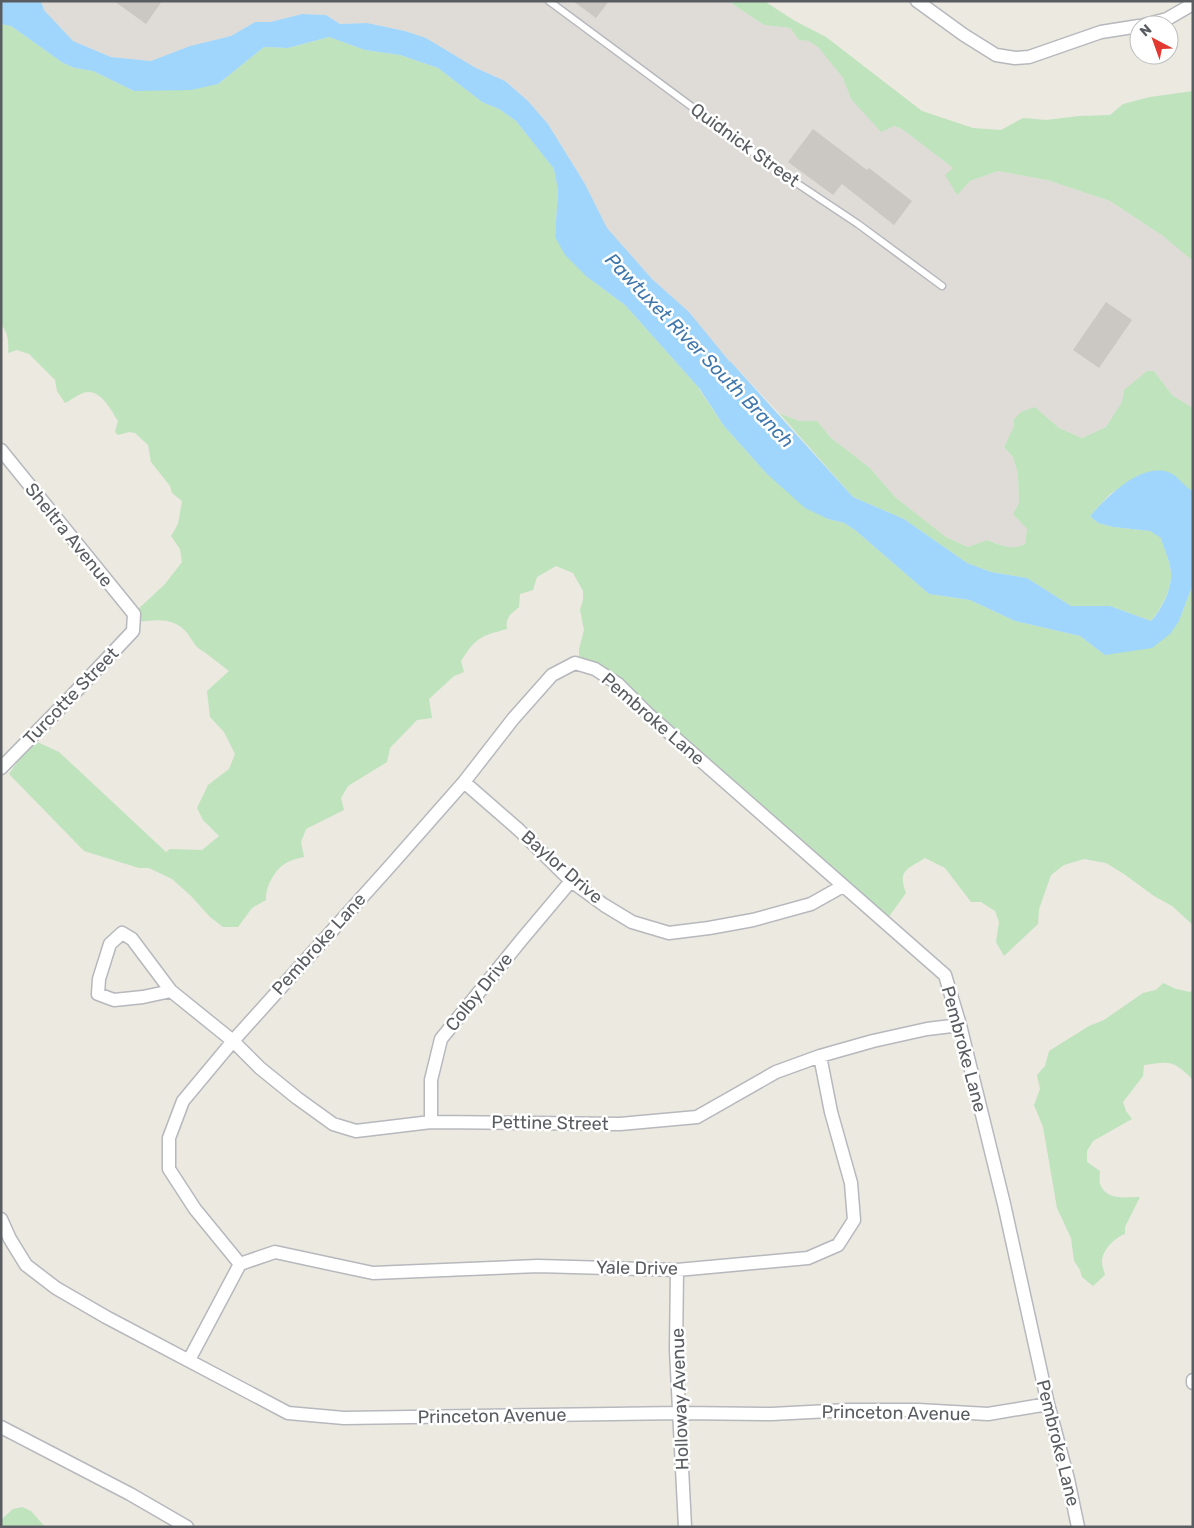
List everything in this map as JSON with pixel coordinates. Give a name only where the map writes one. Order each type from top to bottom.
[{"type":"street","points":[[918,1],[964,35],[996,55],[1006,57],[1030,57],[1101,32],[1129,28]]},
{"type":"street","points":[[1173,15],[1193,4]]},
{"type":"street","name":"Sheltra Avenue","points":[[1,450],[134,614],[133,620]]},
{"type":"street","name":"Turcotte Street","points":[[1,768],[133,631],[133,620]]},
{"type":"street","name":"Pembroke Lane","points":[[240,1264],[195,1209],[169,1169],[169,1138],[183,1101],[232,1041],[464,782],[513,719],[552,675],[575,663],[595,669],[618,684],[649,715],[945,975],[960,1024],[1004,1204],[1048,1404],[1068,1479],[1078,1527]]},
{"type":"street","name":"Baylor Drive","points":[[464,782],[519,830],[571,881],[632,922],[669,934],[754,920],[811,904],[842,886]]},
{"type":"street","name":"Colby Drive","points":[[431,1122],[431,1080],[441,1040],[517,944],[571,881]]},
{"type":"street","name":"Pettine Street","points":[[171,991],[143,997],[114,1000],[98,994],[99,979],[110,944],[122,933],[132,938],[171,991],[232,1041],[260,1068],[333,1124],[356,1131],[431,1122],[620,1124],[697,1117],[776,1072],[820,1056],[872,1041],[960,1024]]},
{"type":"street","name":"Yale Drive","points":[[240,1264],[275,1252],[373,1274],[538,1266],[677,1270],[808,1258],[838,1245],[854,1220],[850,1183],[831,1112],[820,1056]]},
{"type":"street","name":"Princeton Avenue","points":[[1,1219],[10,1239],[26,1265],[56,1288],[106,1317],[288,1413],[344,1418],[680,1412],[772,1414],[848,1410],[988,1414],[1048,1404]]},
{"type":"street","points":[[189,1360],[240,1264]]},
{"type":"street","name":"Holloway Avenue","points":[[677,1270],[676,1350],[685,1527]]},
{"type":"street","points":[[1,1427],[130,1494],[187,1527]]},
{"type":"lane","name":"Quidnick Street","points":[[549,1],[780,172],[858,224],[942,286]]},
{"type":"shaded area","points":[[41,1],[728,1],[764,25],[790,28],[799,40],[809,41],[819,47],[843,78],[851,99],[902,129],[953,168],[956,195],[970,181],[998,171],[1047,180],[1110,201],[1163,236],[1189,257],[1193,261],[1193,408],[1172,395],[1154,371],[1124,390],[1123,402],[1106,427],[1082,438],[1059,428],[1035,407],[1014,419],[1014,426],[1004,447],[1013,457],[1018,474],[1019,503],[1027,529],[1025,544],[1017,548],[987,540],[968,547],[946,537],[895,497],[870,468],[831,438],[817,421],[799,421],[779,413],[731,362],[728,363],[689,312],[652,279],[606,228],[585,184],[548,124],[528,101],[505,81],[476,68],[426,38],[405,31],[367,23],[340,24],[326,15],[302,14],[270,22],[255,22],[231,36],[190,46],[151,61],[111,57],[73,41],[44,10]]},
{"type":"green space","points":[[728,1],[764,1],[795,21],[826,37],[922,111],[973,128],[1001,130],[1023,118],[1046,120],[1110,115],[1123,104],[1150,97],[1193,91],[1193,261],[1163,236],[1110,201],[1047,180],[998,171],[970,181],[957,195],[945,175],[953,168],[902,129],[894,126],[881,132],[851,99],[843,78],[819,48],[809,41],[799,40],[790,28],[764,25]]},
{"type":"green space","points":[[1,24],[11,26],[63,63],[75,68],[93,71],[134,91],[218,84],[264,47],[288,48],[329,37],[365,50],[400,55],[438,68],[482,102],[499,109],[516,121],[554,169],[558,190],[555,237],[587,277],[625,305],[699,388],[724,426],[767,474],[828,519],[844,523],[855,530],[929,594],[970,600],[1015,621],[1080,636],[1105,655],[1179,621],[1193,584],[1193,925],[1172,906],[1106,863],[1084,859],[1064,865],[1051,875],[1039,909],[1038,924],[1004,956],[996,942],[999,922],[995,911],[981,902],[971,902],[945,868],[925,858],[906,871],[903,879],[906,893],[885,922],[620,685],[579,663],[579,649],[584,630],[580,610],[583,591],[573,573],[556,566],[537,577],[533,590],[520,594],[519,607],[508,619],[507,629],[485,636],[475,642],[461,661],[464,672],[454,676],[429,699],[432,718],[417,720],[390,748],[387,762],[348,786],[341,798],[344,810],[306,829],[301,842],[304,857],[290,861],[275,873],[267,889],[266,900],[252,908],[238,927],[223,927],[210,917],[172,879],[149,868],[139,868],[84,851],[9,774],[22,755],[35,741],[59,752],[166,852],[170,849],[202,850],[219,836],[203,820],[197,808],[208,785],[229,769],[235,754],[224,732],[210,717],[207,691],[229,671],[198,648],[188,634],[176,624],[163,620],[134,622],[134,613],[165,584],[182,562],[180,549],[171,536],[178,524],[182,501],[172,493],[170,486],[151,462],[148,445],[135,433],[129,432],[118,435],[115,432],[118,421],[100,396],[95,393],[83,393],[65,403],[57,391],[55,380],[29,354],[17,350],[8,353],[8,337],[1,324]]},
{"type":"green space","points":[[1147,371],[1154,371],[1172,395],[1193,408],[1193,491],[1139,475],[1110,494],[1090,516],[1098,523],[1113,527],[1150,531],[1161,537],[1169,564],[1171,579],[1165,598],[1151,621],[1110,606],[1071,606],[1027,578],[991,572],[967,563],[904,519],[853,497],[779,413],[799,421],[817,421],[831,438],[870,468],[895,497],[946,537],[968,547],[987,540],[1015,547],[1025,544],[1027,529],[1013,514],[1019,503],[1018,474],[1013,457],[1004,447],[1014,426],[1014,419],[1021,412],[1035,407],[1059,428],[1082,438],[1106,427],[1122,402],[1124,390]]},
{"type":"green space","points":[[1163,983],[1176,989],[1190,992],[1193,990],[1193,1080],[1176,1065],[1160,1063],[1144,1065],[1143,1076],[1123,1102],[1126,1111],[1132,1119],[1093,1141],[1087,1151],[1087,1162],[1100,1171],[1100,1184],[1107,1193],[1117,1197],[1140,1197],[1125,1227],[1125,1234],[1113,1241],[1106,1249],[1102,1262],[1105,1275],[1093,1286],[1082,1277],[1074,1261],[1071,1238],[1057,1208],[1043,1127],[1034,1105],[1040,1089],[1037,1075],[1045,1066],[1049,1051],[1089,1026],[1104,1020],[1143,993],[1156,990]]},
{"type":"green space","points":[[22,1507],[31,1511],[45,1527],[1,1527],[1,1520],[13,1509]]},
{"type":"water","name":"Pawtuxet River South Branch","points":[[1,1],[41,1],[44,10],[73,41],[111,57],[151,61],[190,46],[231,36],[255,22],[270,22],[302,14],[326,15],[340,24],[367,23],[405,31],[426,38],[476,68],[505,81],[528,101],[548,124],[585,184],[607,228],[652,279],[689,312],[729,361],[728,363],[730,361],[853,497],[904,519],[967,563],[991,572],[1027,578],[1071,606],[1110,606],[1151,621],[1166,598],[1171,579],[1169,564],[1161,538],[1150,531],[1113,527],[1098,523],[1090,516],[1115,491],[1135,477],[1146,472],[1157,471],[1168,472],[1175,476],[1193,491],[1193,584],[1179,621],[1170,634],[1152,648],[1105,655],[1080,636],[1015,621],[970,600],[929,594],[855,530],[844,523],[828,519],[805,508],[767,474],[724,426],[699,388],[625,305],[587,277],[565,255],[555,237],[558,190],[554,169],[516,121],[499,109],[482,102],[438,68],[400,55],[365,50],[329,37],[288,48],[264,47],[218,84],[191,90],[134,91],[93,71],[75,68],[63,63],[11,26],[1,24]]},
{"type":"building","points":[[114,1],[162,1],[146,24]]},
{"type":"building","points":[[573,1],[609,1],[596,18]]},
{"type":"building","points":[[813,129],[912,201],[894,225],[842,184],[833,195],[788,162]]},
{"type":"building","points":[[1106,302],[1132,320],[1099,368],[1073,350]]}]
